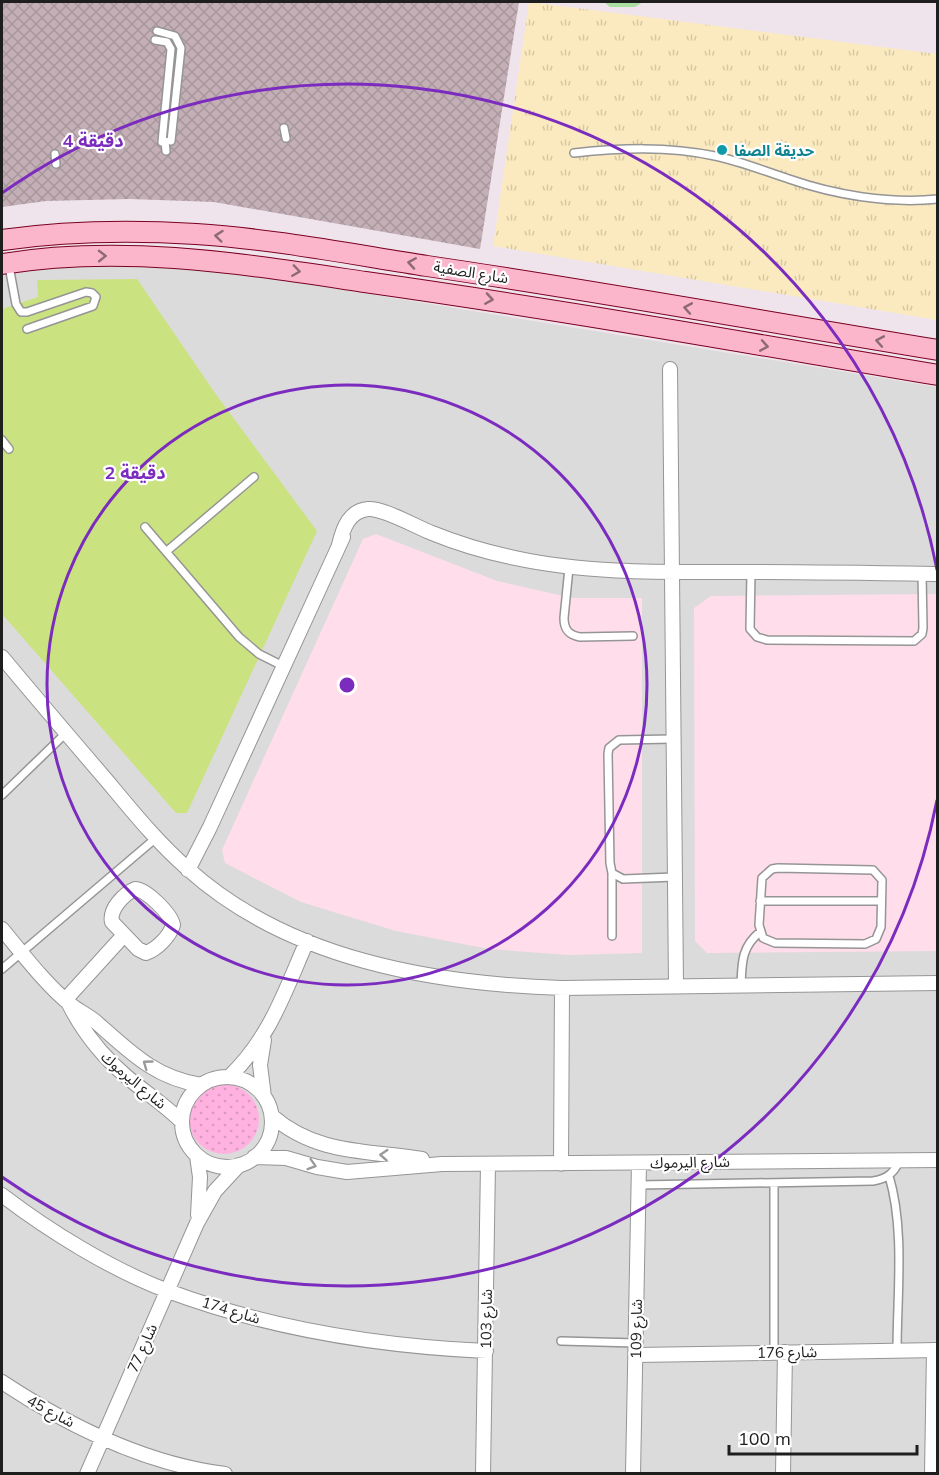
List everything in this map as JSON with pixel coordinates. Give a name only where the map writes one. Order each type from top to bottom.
[{"type":"main road","name":"شارع الصفية","points":[[2,240],[69,233],[154,232],[198,234],[288,244],[561,286],[938,350]]},
{"type":"main road","points":[[69,233],[75,242],[72,257]]},
{"type":"main road","name":"شارع الصفية","points":[[5,264],[72,257],[177,257],[246,264],[518,304],[938,375]]},
{"type":"street","points":[[670,369],[676,986]]},
{"type":"street","points":[[188,870],[210,827],[339,545],[344,526],[354,514],[369,509],[385,512],[464,545],[569,568],[672,572],[938,574]]},
{"type":"street","points":[[2,657],[156,838],[188,870],[257,918],[307,941],[390,967],[432,976],[496,984],[562,988],[938,983]]},
{"type":"street","points":[[135,889],[144,890],[172,920],[172,929],[151,952],[142,952],[124,935],[112,922],[111,912],[135,889]]},
{"type":"street","name":"شارع اليرموك","points":[[2,929],[67,1002],[82,1029],[98,1050],[182,1122]]},
{"type":"street","points":[[67,1002],[124,935]]},
{"type":"street","points":[[229,1077],[249,1057],[266,1034],[307,941]]},
{"type":"street","points":[[561,1164],[562,988]]},
{"type":"street","name":"شارع اليرموك","points":[[67,1002],[94,1020],[161,1074],[201,1085]]},
{"type":"street","points":[[264,1097],[249,1083],[229,1077],[210,1080],[201,1085],[187,1101],[182,1122],[189,1146],[197,1156],[217,1166],[239,1165],[261,1151],[270,1135],[272,1116],[264,1097],[260,1065],[266,1034]]},
{"type":"street","name":"شارع اليرموك","points":[[272,1116],[300,1136],[324,1145],[442,1164]]},
{"type":"street","name":"شارع 77","points":[[197,1156],[200,1199],[197,1223]]},
{"type":"street","name":"شارع اليرموك","points":[[254,1157],[286,1158],[317,1167],[347,1172],[442,1164],[938,1160]]},
{"type":"street","name":"شارع 109","points":[[633,1473],[639,1163]]},
{"type":"street","name":"شارع 103","points":[[483,1473],[488,1164]]},
{"type":"street","name":"شارع 77","points":[[87,1473],[197,1223],[214,1191],[239,1165]]},
{"type":"street","name":"شارع 174","points":[[2,1195],[20,1209],[113,1265],[167,1290],[260,1320],[356,1340],[486,1351]]},
{"type":"street","name":"شارع 176","points":[[636,1349],[779,1352],[936,1350]]},
{"type":"street","points":[[932,1473],[936,1350]]},
{"type":"street","points":[[779,1352],[783,1473]]},
{"type":"street","name":"شارع 45","points":[[2,1382],[102,1437],[164,1462],[225,1473]]},
{"type":"lane","points":[[157,31],[175,36],[182,48],[166,141]]},
{"type":"lane","points":[[155,40],[166,42],[171,49],[166,151]]},
{"type":"lane","points":[[285,128],[286,138]]},
{"type":"lane","points":[[574,153],[635,148],[690,152],[743,163],[791,180],[836,192],[883,198],[938,199]]},
{"type":"lane","points":[[55,154],[56,164]]},
{"type":"lane","points":[[5,264],[16,304],[21,312],[86,292],[92,292],[96,297],[93,306],[27,329]]},
{"type":"lane","points":[[2,440],[9,449]]},
{"type":"lane","points":[[166,552],[254,477]]},
{"type":"lane","points":[[145,527],[239,636],[259,654],[283,666]]},
{"type":"lane","points":[[569,568],[564,618],[567,632],[580,637],[633,636]]},
{"type":"lane","points":[[751,572],[750,629],[762,640],[914,641],[919,638],[923,628],[922,574]]},
{"type":"lane","points":[[2,795],[66,733]]},
{"type":"lane","points":[[612,936],[609,748],[619,740],[673,739]]},
{"type":"lane","points":[[2,969],[156,838]]},
{"type":"lane","points":[[772,869],[873,870],[882,880],[880,934],[871,942],[768,942],[760,932],[760,901],[762,878],[772,869]]},
{"type":"lane","points":[[612,873],[623,879],[674,877]]},
{"type":"lane","points":[[760,901],[882,901]]},
{"type":"lane","points":[[741,985],[744,950],[760,932]]},
{"type":"lane","points":[[639,1185],[873,1181],[889,1176],[896,1169],[900,1160]]},
{"type":"lane","points":[[889,1176],[898,1223],[897,1351]]},
{"type":"lane","points":[[774,1183],[779,1352]]},
{"type":"lane","points":[[561,1341],[636,1349]]},
{"type":"shaded area","points":[[2,2],[519,2],[480,249],[214,202],[130,199],[46,201],[2,207]]},
{"type":"shaded area","points":[[604,2],[643,2],[635,7],[610,7]]},
{"type":"shaded area","points":[[110,263],[210,268],[937,387],[937,1473],[2,1473],[2,271]]},
{"type":"shaded area","points":[[137,279],[215,393],[317,531],[187,813],[176,813],[2,614],[2,309],[38,297],[37,280]]},
{"type":"shaded area","points":[[376,534],[497,581],[572,598],[642,598],[642,953],[569,955],[489,949],[396,931],[301,902],[225,863],[222,850],[363,539]]},
{"type":"shaded area","points":[[937,594],[937,951],[707,953],[695,941],[694,608],[711,596]]},
{"type":"sand","points":[[224,1084],[237,1087],[249,1094],[256,1106],[259,1119],[256,1132],[249,1144],[237,1151],[224,1154],[211,1151],[199,1144],[192,1132],[189,1119],[192,1106],[199,1094],[211,1087]]},
{"type":"green space","name":"حديقة الصفا","points":[[529,2],[937,54],[937,320],[493,246]]},
{"type":"place","name":"حديقة الصفا","points":[[722,150]]}]
